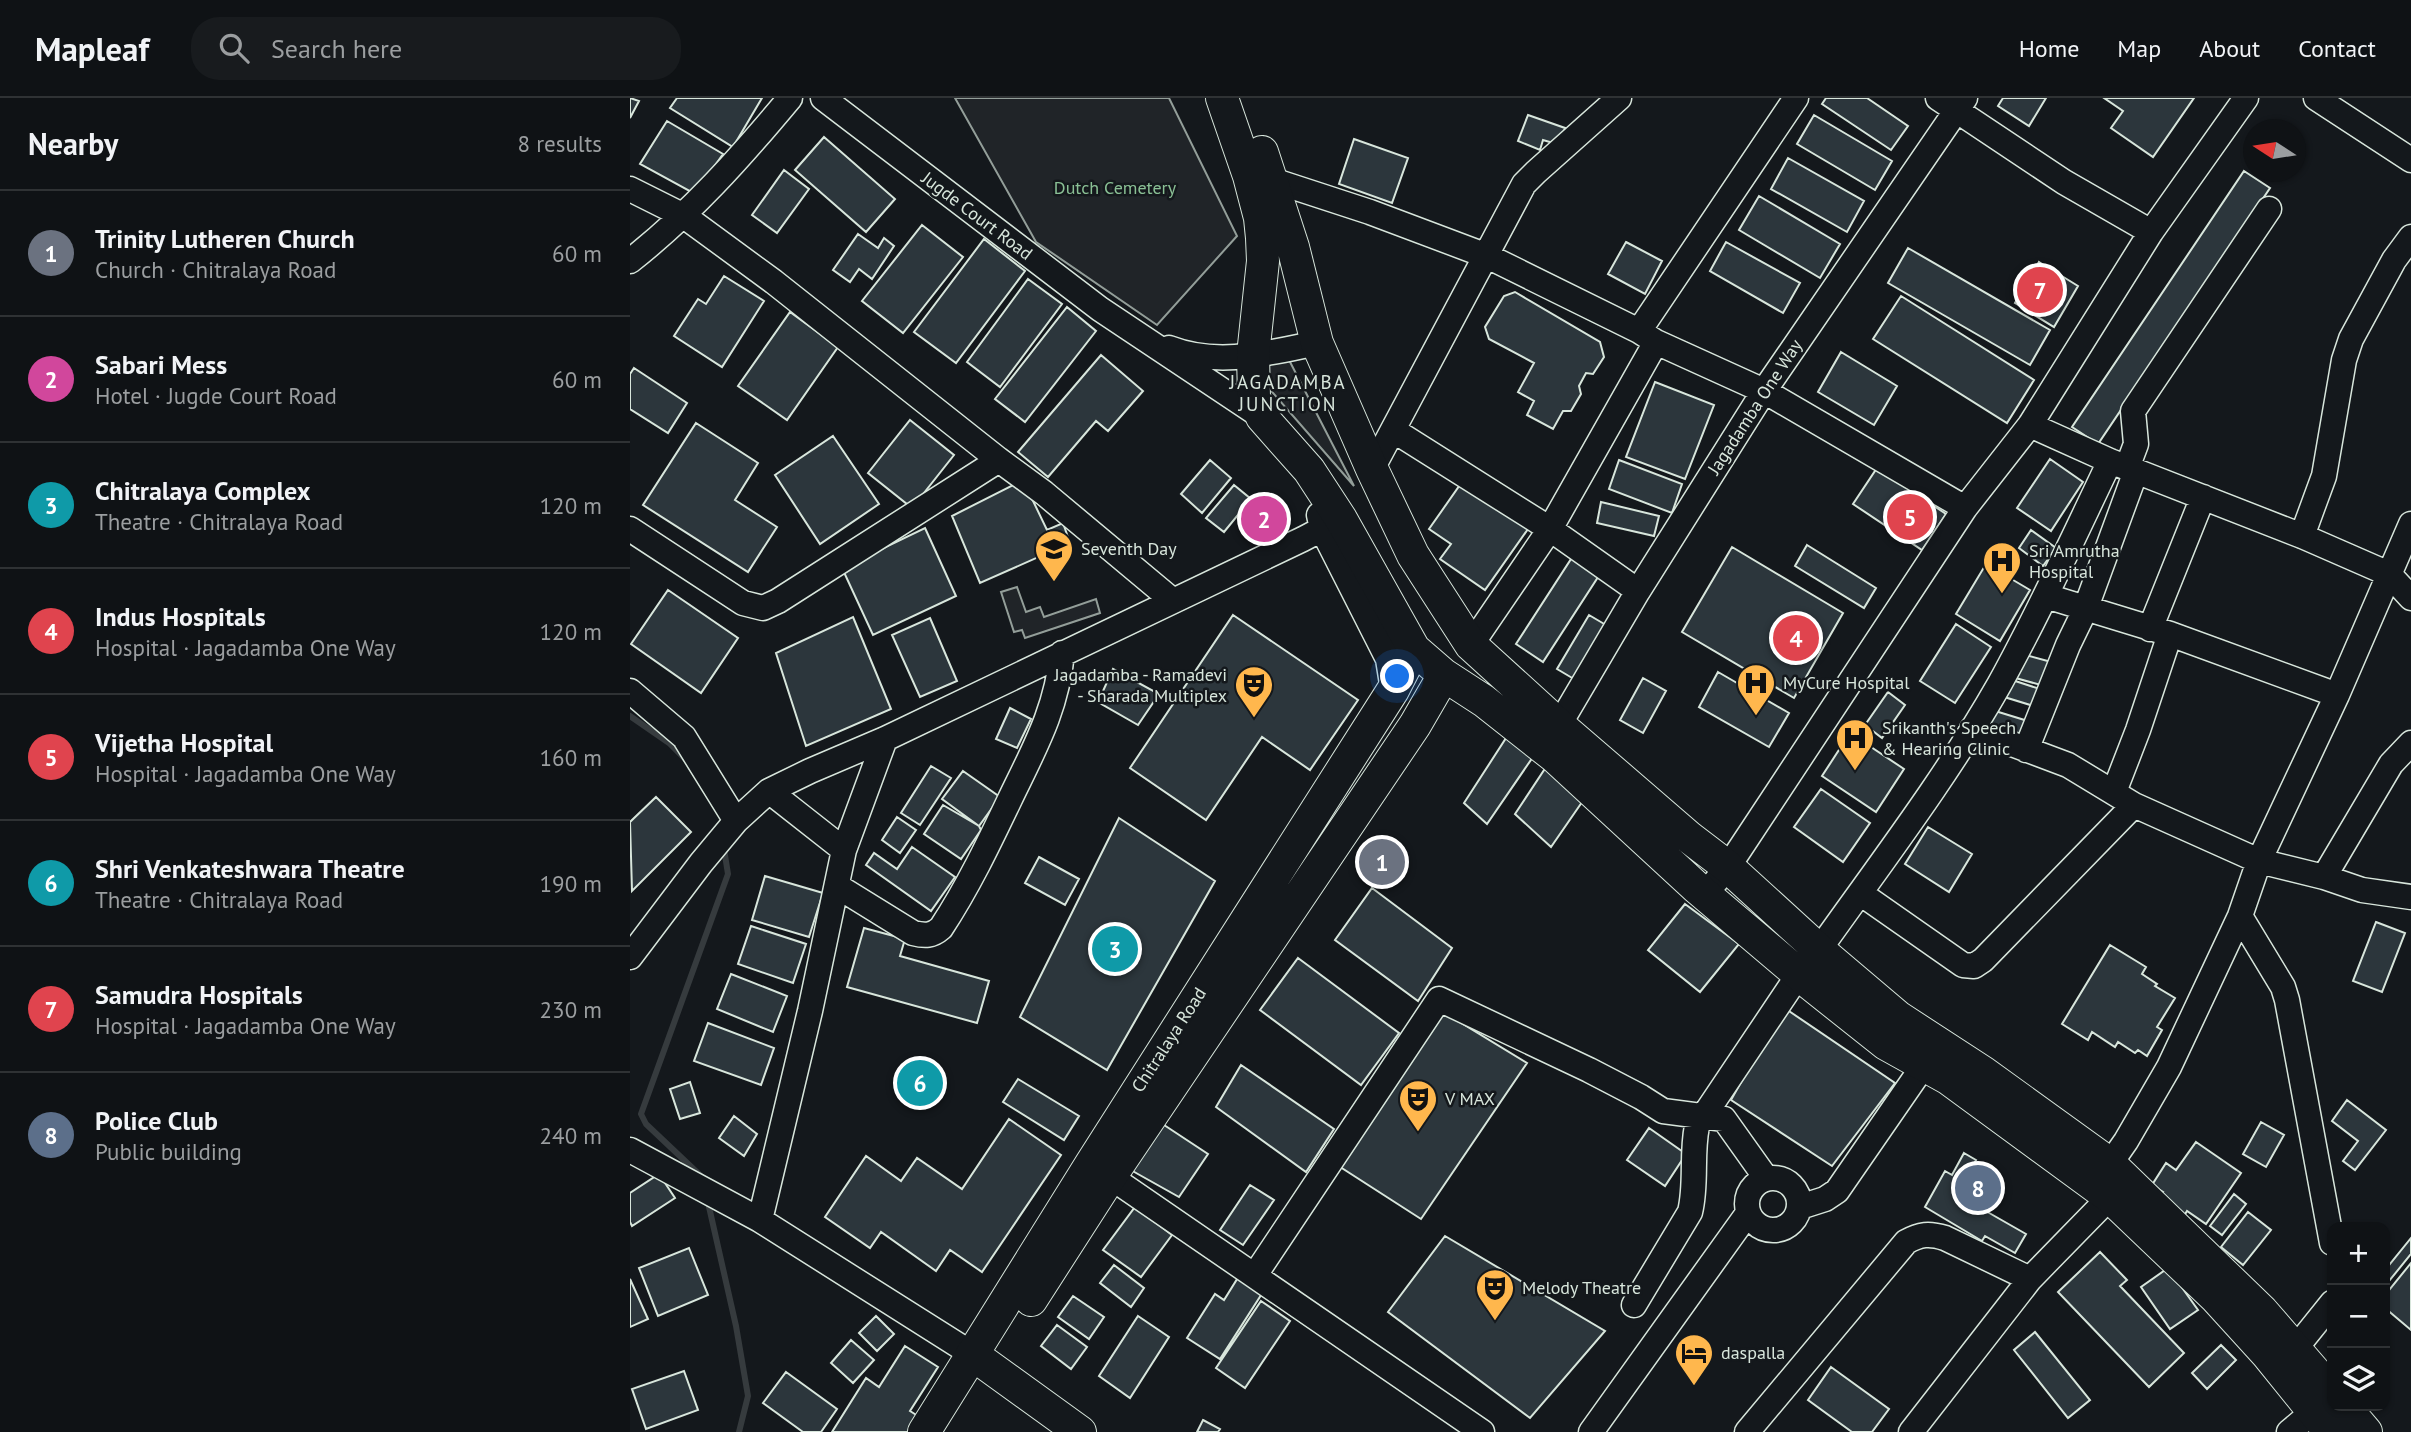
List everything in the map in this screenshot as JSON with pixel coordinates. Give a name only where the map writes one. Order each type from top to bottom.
[{"type":"main road","points":[[1222,98],[1249,176],[1260,218],[1263,261],[1254,355]]},
{"type":"main road","points":[[1242,98],[1293,247],[1317,343],[1413,555],[1471,645],[1559,725],[1898,1017],[1984,1073],[2110,1164],[2262,1311],[2295,1349],[2319,1413]]},
{"type":"main road","name":"Jugde Court Road","points":[[1254,355],[1254,397],[1262,417],[1309,470],[1332,524],[1414,649],[1444,675],[1484,701],[1555,757],[1696,886],[1886,1044],[1949,1079],[2110,1197],[2216,1298],[2319,1413]]},
{"type":"main road","name":"Chitralaya Road","points":[[924,1432],[981,1360],[1100,1171],[1393,690],[1414,649]]},
{"type":"main road","name":"Chitralaya Road","points":[[1100,1171],[1407,737],[1444,675]]},
{"type":"main road","points":[[1696,886],[1717,859]]},
{"type":"main road","points":[[981,1360],[1080,1432]]},
{"type":"main road","name":"Chitralaya Road","points":[[949,1432],[981,1360]]},
{"type":"main road","points":[[2348,1411],[2366,1432]]},
{"type":"street","points":[[630,261],[684,216],[749,147],[790,98]]},
{"type":"street","name":"Jugde Court Road","points":[[824,98],[1100,309],[1262,417]]},
{"type":"street","points":[[1471,645],[1550,529],[1647,337],[1796,98]]},
{"type":"street","points":[[1717,859],[1965,508],[2030,425],[2151,232],[2246,98]]},
{"type":"street","points":[[2316,98],[2411,160]]},
{"type":"street","points":[[1372,469],[1524,184],[1606,102]]},
{"type":"street","points":[[1953,102],[2064,182],[2151,232]]},
{"type":"street","name":"Jagadamba One Way","points":[[1559,725],[1638,591],[1764,391],[1953,102]]},
{"type":"street","points":[[1272,180],[1370,212],[1487,256],[1647,337],[1764,391],[1965,508]]},
{"type":"street","points":[[630,189],[684,216],[806,306],[1044,493],[1172,600]]},
{"type":"street","points":[[1819,950],[1943,775],[1998,687],[2046,596],[2125,467],[2136,444],[2133,411],[2269,209]]},
{"type":"street","points":[[2302,536],[2324,476],[2344,360],[2351,339],[2394,260],[2411,237]]},
{"type":"street","name":"Jugde Court Road","points":[[1133,331],[1173,349],[1197,356],[1225,358],[1317,343]]},
{"type":"street","points":[[2030,425],[2125,467],[2302,536],[2389,574],[2411,598]]},
{"type":"street","points":[[1393,430],[1550,529],[1638,591]]},
{"type":"street","points":[[630,529],[743,603],[763,608],[999,460]]},
{"type":"street","points":[[2025,750],[2085,610],[2125,467]]},
{"type":"street","points":[[1860,892],[1963,965],[1974,966],[1983,960],[2124,798],[2160,631],[2203,497]]},
{"type":"street","points":[[630,957],[736,821],[769,792],[1332,524],[1376,637],[1388,659],[1393,690]]},
{"type":"street","points":[[2110,1164],[2169,1067],[2240,916],[2259,861],[2337,695],[2411,524]]},
{"type":"street","points":[[2046,596],[2160,631],[2337,695]]},
{"type":"street","points":[[1376,637],[1414,649]]},
{"type":"street","points":[[837,886],[913,933],[924,936],[934,934],[941,928],[988,844],[1048,718],[1060,680],[1062,653]]},
{"type":"street","points":[[630,691],[684,737],[736,821]]},
{"type":"street","points":[[1972,729],[2068,765],[2124,798],[2259,861],[2324,877],[2362,890],[2411,897]]},
{"type":"street","points":[[760,1220],[845,850],[885,739]]},
{"type":"street","points":[[2324,877],[2391,764],[2411,743]]},
{"type":"street","points":[[769,792],[845,850]]},
{"type":"street","points":[[2240,916],[2283,987],[2287,1000],[2328,1222]]},
{"type":"street","points":[[1634,1305],[1690,1212],[1694,1199],[1694,1142],[1697,1126],[1799,974]]},
{"type":"street","points":[[1255,1275],[1439,999],[1589,1070],[1663,1111],[1724,1119],[1766,1178]]},
{"type":"street","points":[[1800,1207],[1825,1199],[1836,1191],[1924,1065]]},
{"type":"street","points":[[630,1150],[760,1220],[981,1360]]},
{"type":"street","points":[[1100,1171],[1482,1432]]},
{"type":"street","points":[[1591,1432],[1748,1213],[1748,1196],[1752,1188],[1766,1178],[1774,1177],[1790,1183],[1799,1198],[1800,1207],[1792,1223],[1776,1231],[1759,1226],[1748,1213]]},
{"type":"street","points":[[1911,1432],[2030,1279],[2110,1197]]},
{"type":"street","points":[[1747,1432],[1906,1242],[1917,1235],[1931,1233],[1945,1238],[2030,1279]]},
{"type":"street","points":[[2295,1349],[2327,1309]]},
{"type":"green space","name":"Dutch Cemetery","points":[[955,98],[1169,98],[1237,236],[1157,325],[1036,242]]},
{"type":"green space","points":[[1288,358],[1354,486],[1266,385],[1266,362]]},
{"type":"green space","points":[[1017,587],[1026,612],[1040,607],[1044,617],[1096,599],[1100,613],[1025,638],[1022,630],[1014,632],[1001,592]]},
{"type":"building","points":[[630,98],[639,101],[630,118]]},
{"type":"building","points":[[677,98],[762,98],[733,147],[670,108]]},
{"type":"building","points":[[1826,98],[1867,98],[1908,126],[1891,150],[1822,104]]},
{"type":"building","points":[[2003,98],[2046,98],[2029,126],[1998,106]]},
{"type":"building","points":[[2104,98],[2194,98],[2153,157],[2111,128],[2123,111]]},
{"type":"building","points":[[1528,115],[1565,128],[1560,145],[1543,140],[1540,150],[1518,141]]},
{"type":"building","points":[[1814,115],[1892,161],[1875,190],[1797,144]]},
{"type":"building","points":[[667,121],[723,154],[695,194],[640,164]]},
{"type":"building","points":[[824,137],[895,199],[866,232],[795,170]]},
{"type":"building","points":[[1354,139],[1408,158],[1392,203],[1339,184]]},
{"type":"building","points":[[1788,158],[1864,201],[1847,232],[1771,189]]},
{"type":"building","points":[[784,170],[809,189],[777,233],[752,215]]},
{"type":"building","points":[[2243,172],[2243,182],[2261,182],[2270,188],[2098,444],[2072,427]]},
{"type":"building","points":[[1759,196],[1840,244],[1820,278],[1739,230]]},
{"type":"building","points":[[922,225],[963,257],[903,333],[862,301]]},
{"type":"building","points":[[858,234],[878,248],[884,238],[894,246],[872,279],[859,269],[850,282],[833,270]]},
{"type":"building","points":[[984,239],[1025,271],[956,363],[914,332]]},
{"type":"building","points":[[1626,242],[1662,261],[1645,294],[1608,274]]},
{"type":"building","points":[[1726,242],[1800,283],[1783,313],[1710,271]]},
{"type":"building","points":[[1908,248],[2050,330],[2030,365],[1888,283]]},
{"type":"building","points":[[2039,262],[2078,286],[2054,327],[2015,303]]},
{"type":"building","points":[[724,276],[764,301],[722,367],[674,336],[698,299],[706,304]]},
{"type":"building","points":[[1028,279],[1062,304],[1000,387],[967,362]]},
{"type":"building","points":[[1515,292],[1600,342],[1604,357],[1593,374],[1586,373],[1579,386],[1581,394],[1571,411],[1563,411],[1553,429],[1527,415],[1534,401],[1518,392],[1534,363],[1489,339],[1485,327],[1504,296]]},
{"type":"building","points":[[1901,296],[2034,380],[2007,423],[1873,339]]},
{"type":"building","points":[[1067,307],[1096,331],[1025,422],[995,399]]},
{"type":"building","points":[[790,312],[838,347],[787,420],[738,386]]},
{"type":"building","points":[[1841,352],[1897,386],[1874,425],[1818,392]]},
{"type":"building","points":[[1101,355],[1143,391],[1108,431],[1096,421],[1048,477],[1018,452]]},
{"type":"building","points":[[634,368],[687,403],[668,433],[630,409],[630,374]]},
{"type":"building","points":[[1655,382],[1714,405],[1685,479],[1626,457]]},
{"type":"building","points":[[910,420],[954,455],[912,508],[868,473]]},
{"type":"building","points":[[696,423],[758,463],[735,500],[777,527],[748,572],[643,505]]},
{"type":"building","points":[[833,436],[879,504],[820,544],[775,475]]},
{"type":"building","points":[[2050,459],[2083,482],[2051,531],[2017,508]]},
{"type":"building","points":[[1210,460],[1231,478],[1202,513],[1181,494]]},
{"type":"building","points":[[1619,460],[1682,484],[1672,513],[1609,489]]},
{"type":"building","points":[[1877,468],[1946,514],[1922,550],[1853,504]]},
{"type":"building","points":[[1023,480],[1047,530],[1063,523],[1070,543],[980,583],[952,516]]},
{"type":"building","points":[[1462,482],[1528,529],[1485,590],[1440,559],[1451,544],[1429,529]]},
{"type":"building","points":[[1234,485],[1251,499],[1224,532],[1206,518]]},
{"type":"building","points":[[1601,502],[1659,516],[1654,536],[1597,523]]},
{"type":"building","points":[[925,528],[956,596],[873,635],[842,568]]},
{"type":"building","points":[[2031,530],[2056,548],[2043,566],[2019,548]]},
{"type":"building","points":[[1807,545],[1876,588],[1864,608],[1795,566]]},
{"type":"building","points":[[1732,547],[1843,613],[1794,698],[1682,632]]},
{"type":"building","points":[[1573,556],[1600,574],[1543,662],[1516,644]]},
{"type":"building","points":[[1986,564],[2030,590],[2000,641],[1956,614]]},
{"type":"building","points":[[668,590],[738,638],[701,693],[631,644]]},
{"type":"building","name":"Jagadamba - Ramadevi - Sharada Multiplex","points":[[1233,615],[1358,700],[1310,770],[1262,737],[1206,820],[1130,768]]},
{"type":"building","points":[[1589,615],[1611,628],[1579,682],[1557,669]]},
{"type":"building","points":[[853,617],[891,709],[806,746],[776,653]]},
{"type":"building","points":[[930,618],[957,681],[920,697],[892,635]]},
{"type":"building","points":[[1956,624],[1991,647],[1955,703],[1920,681]]},
{"type":"building","points":[[2018,653],[2055,663],[2048,687],[2012,677]]},
{"type":"building","points":[[1113,669],[1159,694],[1138,725],[1098,702]]},
{"type":"building","points":[[1718,672],[1789,713],[1769,747],[1699,707]]},
{"type":"building","points":[[1643,678],[1666,691],[1643,733],[1620,720]]},
{"type":"building","points":[[2006,678],[2043,690],[2037,707],[2001,696]]},
{"type":"building","points":[[1888,692],[1905,705],[1882,738],[1865,725]]},
{"type":"building","points":[[1010,708],[1031,719],[1017,748],[996,739]]},
{"type":"building","points":[[1992,710],[2031,722],[2025,742],[1986,730]]},
{"type":"building","points":[[1850,733],[1904,769],[1876,812],[1822,776]]},
{"type":"building","points":[[1508,735],[1535,754],[1487,824],[1464,803]]},
{"type":"building","points":[[1550,761],[1589,792],[1551,847],[1515,814]]},
{"type":"building","points":[[931,766],[951,778],[920,825],[901,813]]},
{"type":"building","points":[[963,771],[1000,797],[979,826],[942,799]]},
{"type":"building","points":[[1821,789],[1870,823],[1843,862],[1794,827]]},
{"type":"building","points":[[656,797],[691,832],[632,891],[630,822]]},
{"type":"building","points":[[943,805],[979,826],[981,830],[961,859],[924,834]]},
{"type":"building","points":[[897,817],[916,830],[900,853],[882,840]]},
{"type":"building","points":[[1119,818],[1215,881],[1107,1070],[1020,1017]]},
{"type":"building","points":[[1928,827],[1972,854],[1949,892],[1905,864]]},
{"type":"building","points":[[912,847],[955,877],[931,911],[866,865],[874,853],[897,869]]},
{"type":"building","points":[[1039,857],[1079,879],[1065,905],[1025,883]]},
{"type":"building","points":[[765,876],[823,893],[809,937],[752,920]]},
{"type":"building","points":[[1372,888],[1452,948],[1418,1001],[1335,940]]},
{"type":"building","points":[[1685,904],[1739,944],[1700,992],[1648,950]]},
{"type":"building","points":[[2376,922],[2405,933],[2382,992],[2353,981]]},
{"type":"building","points":[[751,926],[806,944],[793,983],[738,964]]},
{"type":"building","points":[[864,928],[905,939],[900,956],[989,981],[977,1023],[847,987]]},
{"type":"building","points":[[2110,945],[2146,967],[2142,974],[2175,998],[2157,1027],[2162,1030],[2147,1056],[2138,1050],[2135,1053],[2118,1042],[2115,1047],[2092,1032],[2088,1040],[2062,1024]]},
{"type":"building","points":[[1298,958],[1399,1033],[1361,1085],[1260,1010]]},
{"type":"building","points":[[731,974],[787,996],[773,1032],[717,1009]]},
{"type":"building","points":[[1783,1007],[1895,1083],[1832,1166],[1731,1100]]},
{"type":"building","name":"V MAX","points":[[1440,1010],[1527,1063],[1421,1219],[1334,1163]]},
{"type":"building","points":[[708,1023],[774,1048],[761,1085],[694,1061]]},
{"type":"building","points":[[1241,1065],[1334,1129],[1306,1172],[1216,1107]]},
{"type":"building","points":[[1018,1079],[1079,1116],[1064,1140],[1003,1102]]},
{"type":"building","points":[[690,1082],[700,1113],[680,1119],[670,1089]]},
{"type":"building","points":[[2347,1100],[2386,1130],[2355,1170],[2343,1161],[2358,1141],[2332,1121]]},
{"type":"building","points":[[734,1116],[757,1134],[744,1156],[719,1138]]},
{"type":"building","points":[[1009,1119],[1061,1155],[982,1272],[950,1250],[936,1271],[881,1232],[870,1248],[825,1217],[866,1156],[901,1181],[917,1158],[962,1189]]},
{"type":"building","points":[[1158,1121],[1208,1154],[1179,1197],[1129,1169]]},
{"type":"building","points":[[2261,1122],[2284,1135],[2266,1167],[2243,1154]]},
{"type":"building","points":[[1649,1128],[1686,1154],[1665,1186],[1627,1160]]},
{"type":"building","points":[[2196,1142],[2241,1173],[2206,1224],[2187,1211],[2184,1216],[2158,1198],[2163,1192],[2152,1185],[2166,1163],[2176,1170]]},
{"type":"building","points":[[1964,1153],[1976,1160],[1956,1194],[2026,1234],[2015,1253],[1985,1236],[1982,1241],[1925,1207],[1945,1171],[1952,1175]]},
{"type":"building","points":[[659,1174],[675,1198],[632,1226],[630,1193]]},
{"type":"building","points":[[1250,1185],[1274,1200],[1243,1245],[1220,1230]]},
{"type":"building","points":[[2234,1194],[2246,1204],[2222,1235],[2210,1226]]},
{"type":"building","points":[[1135,1207],[1172,1235],[1141,1277],[1103,1250]]},
{"type":"building","points":[[2248,1212],[2271,1230],[2243,1265],[2221,1247]]},
{"type":"building","name":"Melody Theatre","points":[[1445,1236],[1605,1331],[1530,1418],[1388,1312]]},
{"type":"building","points":[[2411,1238],[2411,1254],[2390,1280],[2390,1264]]},
{"type":"building","points":[[689,1248],[708,1295],[658,1316],[639,1268]]},
{"type":"building","points":[[2100,1252],[2127,1280],[2120,1286],[2184,1353],[2149,1387],[2058,1292]]},
{"type":"building","points":[[2411,1263],[2411,1330],[2390,1312],[2390,1289]]},
{"type":"building","points":[[1114,1265],[1144,1288],[1131,1307],[1100,1283]]},
{"type":"building","points":[[2168,1268],[2198,1310],[2170,1329],[2141,1287]]},
{"type":"building","points":[[1239,1276],[1263,1292],[1220,1359],[1187,1338],[1215,1294],[1224,1300]]},
{"type":"building","points":[[630,1279],[648,1319],[630,1327]]},
{"type":"building","points":[[1073,1296],[1104,1317],[1089,1339],[1058,1317]]},
{"type":"building","points":[[1261,1301],[1290,1321],[1245,1388],[1216,1368]]},
{"type":"building","points":[[876,1316],[894,1334],[877,1351],[859,1333]]},
{"type":"building","points":[[1138,1316],[1169,1337],[1130,1398],[1099,1376]]},
{"type":"building","points":[[1057,1325],[1087,1347],[1071,1369],[1041,1346]]},
{"type":"building","points":[[2035,1332],[2090,1400],[2068,1418],[2014,1350]]},
{"type":"building","points":[[851,1340],[874,1360],[853,1383],[831,1363]]},
{"type":"building","points":[[2221,1345],[2236,1360],[2207,1389],[2192,1373]]},
{"type":"building","points":[[905,1346],[938,1367],[910,1411],[929,1423],[923,1432],[832,1432],[866,1378],[879,1387]]},
{"type":"building","points":[[1831,1367],[1889,1409],[1872,1432],[1852,1432],[1808,1400]]},
{"type":"building","points":[[684,1371],[698,1410],[646,1429],[632,1389]]},
{"type":"building","points":[[786,1372],[837,1409],[821,1432],[803,1432],[763,1403]]},
{"type":"building","points":[[1203,1420],[1220,1429],[1218,1432],[1197,1432]]},
{"type":"waterway","points":[[630,716],[669,743],[686,760]]},
{"type":"waterway","points":[[702,1177],[646,1124],[641,1114],[728,874],[724,849]]},
{"type":"waterway","points":[[707,1198],[736,1326],[748,1396],[739,1432]]},
{"type":"place","name":"Samudra Hospitals","points":[[2040,290]]},
{"type":"place","name":"Vijetha Hospital","points":[[1910,517]]},
{"type":"place","name":"Sabari Mess","points":[[1264,519]]},
{"type":"place","name":"Seventh Day","points":[[1054,583]]},
{"type":"place","name":"Sri Amrutha Hospital","points":[[2002,595]]},
{"type":"place","name":"Indus Hospitals","points":[[1796,638]]},
{"type":"place","name":"MyCure Hospital","points":[[1756,717]]},
{"type":"place","name":"Jagadamba - Ramadevi - Sharada Multiplex","points":[[1254,719]]},
{"type":"place","name":"Srikanth's Speech & Hearing Clinic","points":[[1855,772]]},
{"type":"place","name":"Trinity Lutheren Church","points":[[1382,862]]},
{"type":"place","name":"Chitralaya Complex","points":[[1115,949]]},
{"type":"place","name":"Shri Venkateshwara Theatre","points":[[920,1083]]},
{"type":"place","name":"V MAX","points":[[1418,1133]]},
{"type":"place","name":"Police Club","points":[[1978,1188]]},
{"type":"place","name":"Melody Theatre","points":[[1495,1322]]},
{"type":"place","name":"daspalla","points":[[1694,1387]]},
{"type":"district","name":"JAGADAMBA JUNCTION","points":[[1288,393]]}]
